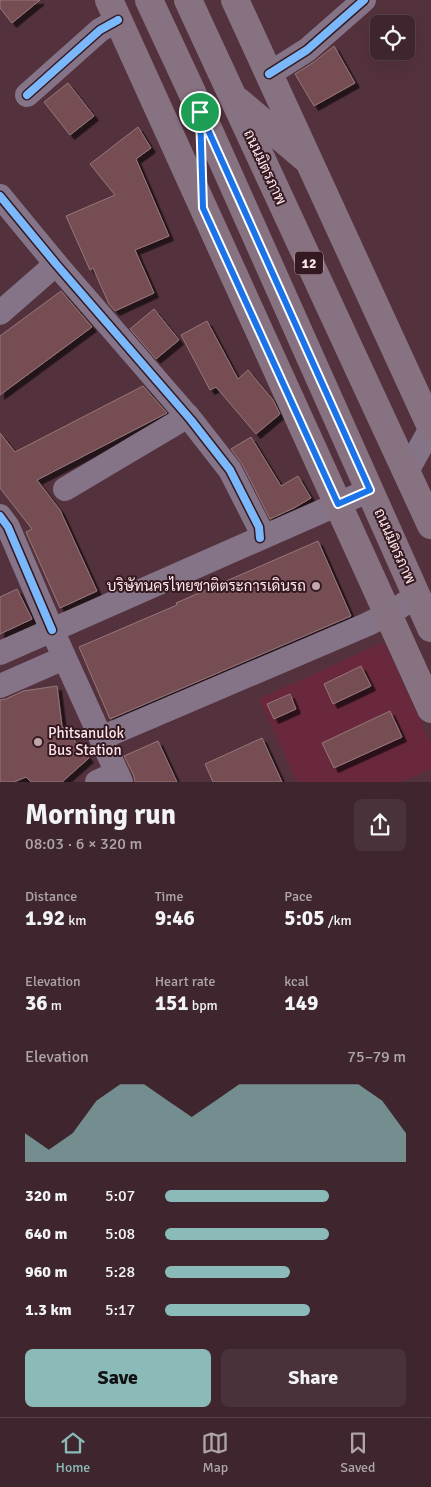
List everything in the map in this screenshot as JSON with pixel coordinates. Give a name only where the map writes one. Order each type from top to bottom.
[{"type":"main road","name":"ถนนมิตรภาพ","points":[[149,0],[370,490],[424,593],[431,628]]},
{"type":"main road","name":"ถนนมิตรภาพ","points":[[188,0],[431,525]]},
{"type":"main road","points":[[235,0],[431,427]]},
{"type":"main road","points":[[113,10],[431,709]]},
{"type":"main road","points":[[203,208],[195,100],[227,85],[310,162]]},
{"type":"main road","points":[[370,490],[406,473]]},
{"type":"street","points":[[269,74],[307,50],[364,0]]},
{"type":"street","points":[[27,95],[100,30],[113,10]]},
{"type":"street","points":[[0,196],[56,264],[188,416],[230,470],[259,527],[260,538]]},
{"type":"street","points":[[0,313],[56,264]]},
{"type":"street","points":[[65,489],[188,416]]},
{"type":"street","points":[[406,473],[431,427]]},
{"type":"street","points":[[0,653],[370,490]]},
{"type":"street","points":[[3,525],[101,738],[112,779]]},
{"type":"street","points":[[101,738],[388,614],[424,593]]},
{"type":"street","points":[[0,686],[64,658]]},
{"type":"shaded area","points":[[384,642],[431,744],[431,769],[402,782],[297,782],[259,699]]},
{"type":"building","points":[[0,0],[40,0],[12,23],[0,8]]},
{"type":"building","points":[[334,46],[355,83],[314,106],[295,74]]},
{"type":"building","points":[[68,83],[94,116],[70,135],[44,102]]},
{"type":"building","points":[[138,127],[151,148],[136,159],[169,236],[135,250],[154,293],[115,311],[109,304],[93,268],[90,270],[66,216],[115,195],[90,164]]},
{"type":"building","points":[[61,291],[92,327],[0,395],[0,336]]},
{"type":"building","points":[[154,309],[179,340],[156,359],[130,329]]},
{"type":"building","points":[[207,321],[238,379],[248,370],[273,400],[280,414],[256,434],[216,387],[210,390],[181,335]]},
{"type":"building","points":[[143,386],[167,413],[37,480],[60,510],[97,591],[60,608],[26,532],[32,529],[0,488],[0,433],[15,452]]},
{"type":"building","points":[[251,437],[281,486],[298,476],[311,498],[270,519],[242,464],[231,449]]},
{"type":"building","points":[[318,541],[351,616],[110,719],[79,647]]},
{"type":"building","points":[[17,589],[32,619],[0,634],[0,597]]},
{"type":"building","points":[[361,666],[371,686],[333,704],[324,684]]},
{"type":"building","name":"Phitsanulok Bus Station","points":[[57,686],[62,726],[89,758],[62,782],[31,782],[26,777],[14,782],[0,782],[0,700],[23,691]]},
{"type":"building","points":[[290,694],[296,709],[274,719],[267,704]]},
{"type":"building","points":[[390,711],[402,737],[334,768],[322,743]]},
{"type":"building","points":[[262,738],[282,782],[213,782],[205,764]]},
{"type":"building","points":[[158,741],[177,782],[135,782],[124,756]]},
{"type":"cycle path","points":[[269,74],[307,50],[364,0]]},
{"type":"cycle path","points":[[27,95],[100,30],[118,20]]},
{"type":"cycle path","points":[[0,196],[56,264],[191,420],[230,470],[259,527],[260,538]]},
{"type":"cycle path","points":[[0,516],[8,527],[52,630]]},
{"type":"place","name":"บริษัทนครไทยชาติตระการเดินรถ","points":[[316,586]]},
{"type":"place","name":"Phitsanulok Bus Station","points":[[38,742]]},
{"type":"route","points":[[200,112],[370,490],[338,504],[203,208],[200,112]]}]
